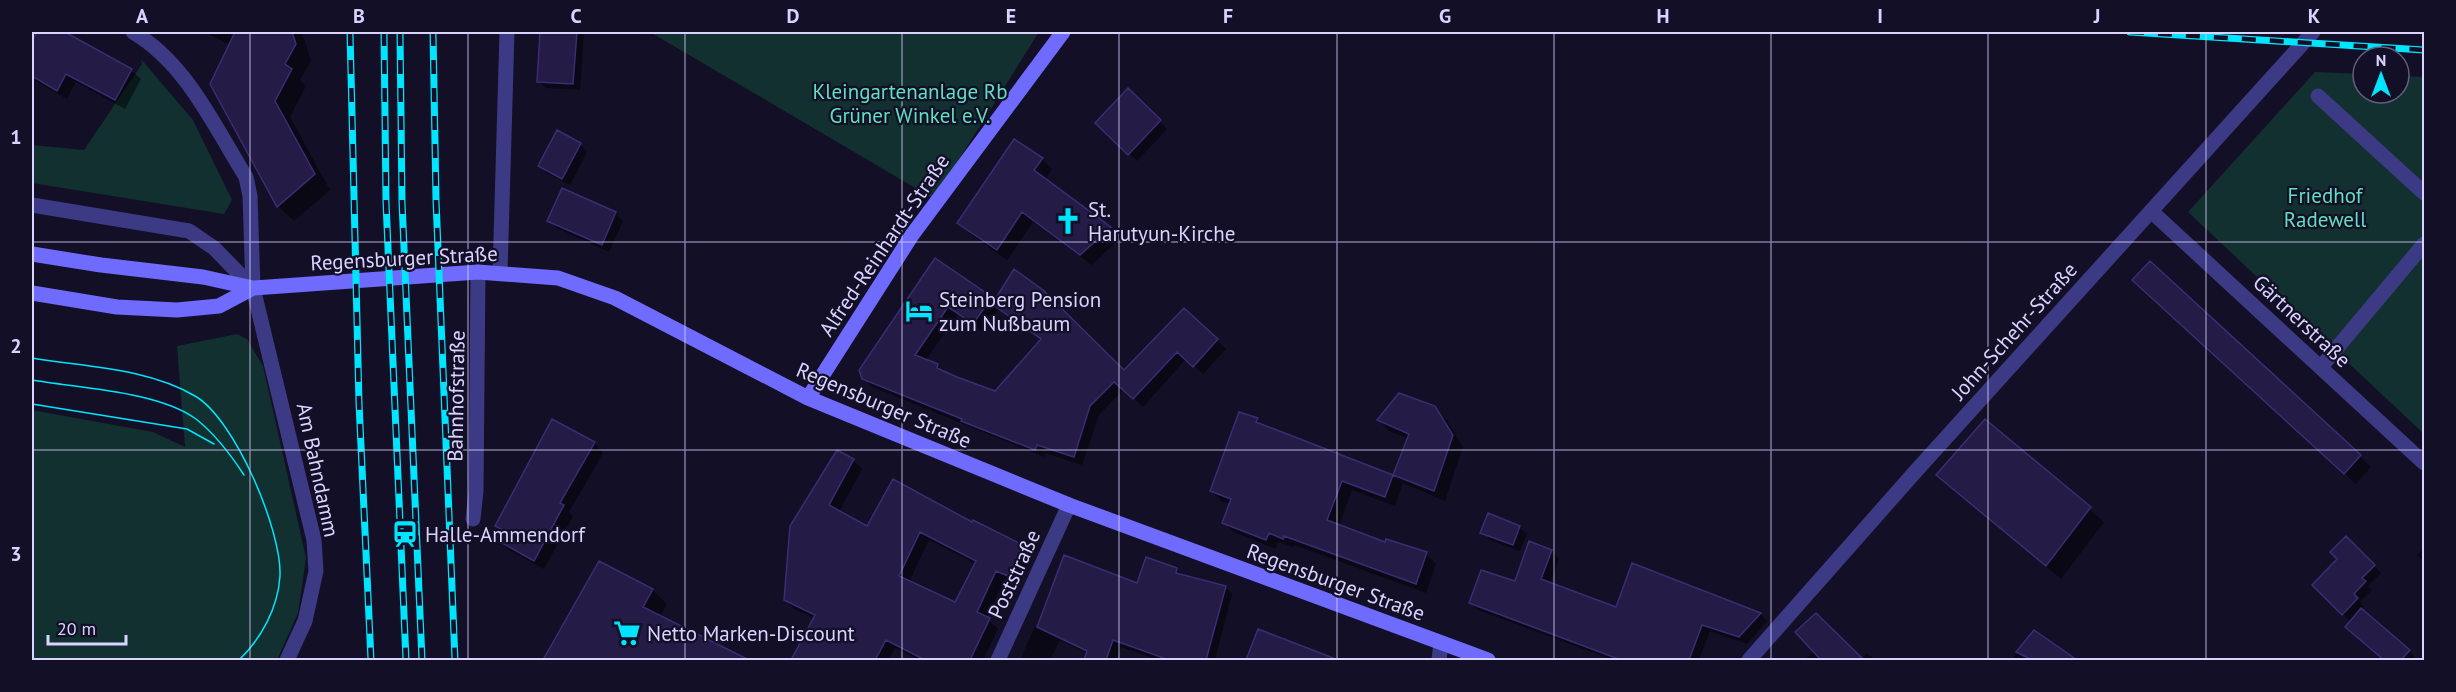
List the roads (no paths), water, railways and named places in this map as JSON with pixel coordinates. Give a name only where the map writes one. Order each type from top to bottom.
[{"type":"main road","name":"Alfred-Reinhardt-Straße","points":[[808,398],[912,235],[1063,32]]},
{"type":"main road","name":"Regensburger Straße","points":[[32,254],[203,277],[254,288],[478,272],[558,278],[615,298],[808,398],[1069,505],[1488,660]]},
{"type":"main road","name":"Regensburger Straße","points":[[32,293],[117,307],[177,310],[219,306],[254,288]]},
{"type":"street","points":[[500,273],[507,32]]},
{"type":"street","name":"John-Schehr-Straße","points":[[1749,660],[2313,32]]},
{"type":"street","points":[[138,35],[163,53],[181,73],[246,177],[250,196],[254,288]]},
{"type":"street","points":[[2318,96],[2424,193]]},
{"type":"street","points":[[32,206],[189,231],[214,248],[254,288]]},
{"type":"street","name":"Gärtnerstraße","points":[[2151,211],[2424,464]]},
{"type":"street","points":[[2321,368],[2424,244]]},
{"type":"street","name":"Bahnhofstraße","points":[[473,519],[476,491],[478,272]]},
{"type":"street","name":"Am Bahndamm","points":[[254,288],[314,540],[316,571],[305,621],[289,659]]},
{"type":"street","name":"Poststraße","points":[[998,660],[1069,505]]},
{"type":"street","points":[[1439,660],[1442,643]]},
{"type":"tram line","points":[[32,358],[116,370],[157,380],[195,396],[210,408],[225,428],[240,451],[265,505],[279,556],[279,588],[272,611],[261,633],[239,660]]},
{"type":"tram line","points":[[32,380],[140,396],[180,410],[196,419],[210,431],[244,475]]},
{"type":"tram line","points":[[32,404],[187,429],[214,444]]},
{"type":"tram line","points":[[32,656],[35,660]]},
{"type":"railway","points":[[350,32],[359,403],[371,660]]},
{"type":"railway","points":[[384,32],[386,202],[406,660]]},
{"type":"railway","points":[[400,32],[402,202],[422,660]]},
{"type":"railway","points":[[433,32],[436,200],[455,660]]},
{"type":"railway","points":[[2130,32],[2424,50]]},
{"type":"place","name":"St. Harutyun-Kirche","points":[[1068,221]]},
{"type":"place","name":"Steinberg Pension zum Nußbaum","points":[[919,311]]},
{"type":"place","name":"Halle-Ammendorf","points":[[405,534]]},
{"type":"place","name":"Netto Marken-Discount","points":[[627,633]]},
{"type":"park label","name":"Kleingartenanlage Rb Grüner Winkel e.V.","points":[[910,103]]},
{"type":"park label","name":"Friedhof Radewell","points":[[2325,207]]}]
